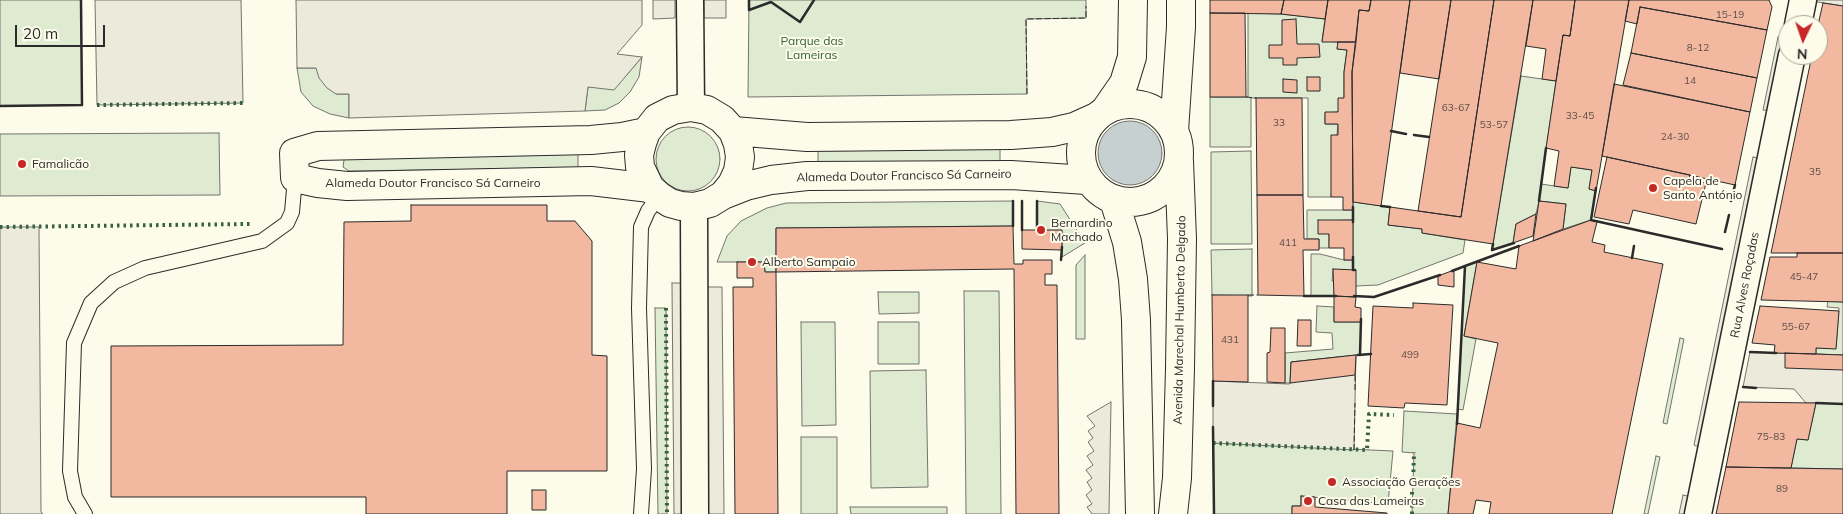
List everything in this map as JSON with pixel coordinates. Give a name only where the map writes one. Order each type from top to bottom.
[{"type":"street","points":[[690,0],[691,107]]},
{"type":"street","points":[[733,131],[807,137],[1011,135],[1052,132],[1074,127],[1100,114],[1121,104],[1137,104],[1152,109],[1165,118],[1174,131],[1179,146],[1179,162],[1173,178],[1162,190],[1148,200],[1131,203],[1114,200],[1099,193],[1087,180],[1081,165],[1080,148],[1084,132],[1100,114],[1124,82],[1132,56],[1133,0]]},
{"type":"street","points":[[1174,131],[1181,0]]},
{"type":"street","points":[[1800,15],[1803,0]]},
{"type":"street","name":"Rua Alves Roçadas","points":[[1698,514],[1790,65]]},
{"type":"street","points":[[654,192],[644,178],[640,160],[642,143],[646,132],[658,118],[665,114],[673,110],[691,107],[707,110],[722,119],[733,131],[739,151],[738,171],[732,184],[723,195]]},
{"type":"street","points":[[295,178],[294,153],[318,146],[591,140],[646,132]]},
{"type":"street","name":"Avenida Marechal Humberto Delgado","points":[[1178,514],[1177,478],[1182,239],[1179,162]]},
{"type":"street","name":"Alameda Doutor Francisco Sá Carneiro","points":[[295,178],[318,184],[347,186],[591,181],[654,192],[670,203],[694,207],[710,203],[723,195],[746,186],[771,180],[807,176],[1011,174],[1087,180]]},
{"type":"street","points":[[1114,200],[1127,242],[1133,279],[1138,368],[1138,478],[1140,514]]},
{"type":"street","points":[[694,207],[695,514]]},
{"type":"street","points":[[1134,514],[1138,478]]},
{"type":"street","name":"Avenida Marechal Humberto Delgado","points":[[1174,514],[1177,478]]},
{"type":"lane","points":[[86,514],[75,497],[70,471],[74,343],[91,303],[114,282],[145,268],[262,241],[287,223],[292,212],[295,178]]},
{"type":"lane","points":[[641,514],[644,469],[639,308],[641,227],[654,192]]},
{"type":"green space","points":[[0,0],[81,0],[82,105],[0,106]]},
{"type":"green space","name":"Parque das Lameiras","points":[[749,0],[1086,0],[1086,18],[1026,19],[1027,94],[748,97]]},
{"type":"green space","points":[[1248,13],[1281,14],[1325,19],[1322,41],[1338,42],[1337,49],[1347,50],[1344,72],[1344,98],[1338,112],[1325,113],[1325,124],[1338,124],[1331,197],[1308,197],[1308,98],[1251,98],[1251,147],[1210,147],[1210,97],[1248,97]]},
{"type":"green space","points":[[642,57],[639,77],[630,92],[619,103],[605,110],[585,111],[588,87],[625,77]]},
{"type":"green space","points":[[297,68],[316,68],[336,94],[349,94],[349,118],[330,114],[313,106],[301,92]]},
{"type":"green space","points":[[1521,76],[1556,81],[1541,184],[1568,188],[1571,167],[1592,170],[1589,189],[1596,191],[1591,220],[1563,229],[1566,204],[1539,201],[1536,214],[1516,224],[1513,243],[1492,250]]},
{"type":"green space","points":[[682,127],[694,127],[711,136],[718,147],[720,159],[718,171],[711,182],[694,191],[682,191],[670,186],[661,177],[656,165],[656,153],[661,141],[670,132]]},
{"type":"green space","points":[[219,133],[220,195],[0,196],[0,134]]},
{"type":"green space","points":[[1000,147],[1000,162],[818,164],[818,149]]},
{"type":"green space","points":[[1251,151],[1252,244],[1211,244],[1211,152]]},
{"type":"green space","points":[[578,153],[578,168],[349,171],[343,167],[344,160],[349,156]]},
{"type":"green space","points":[[1013,201],[1013,226],[776,228],[776,272],[765,272],[764,262],[717,262],[727,236],[741,221],[767,208],[786,203]]},
{"type":"green space","points":[[1037,201],[1060,204],[1085,243],[1062,257],[1062,231],[1037,230]]},
{"type":"green space","points":[[1353,202],[1390,207],[1388,225],[1422,229],[1422,233],[1465,240],[1463,253],[1378,285],[1356,286],[1333,269],[1334,296],[1311,296],[1311,254],[1353,260],[1353,220],[1318,221],[1329,234],[1329,248],[1319,248],[1319,239],[1307,239],[1307,210],[1352,210]]},
{"type":"green space","points":[[1252,249],[1252,296],[1212,295],[1211,250]]},
{"type":"green space","points":[[1085,255],[1085,339],[1076,339],[1076,265]]},
{"type":"green space","points":[[1477,262],[1464,336],[1476,339],[1463,410],[1458,409],[1465,266]]},
{"type":"green space","points":[[964,291],[999,291],[1001,514],[966,514]]},
{"type":"green space","points":[[878,292],[919,292],[919,313],[879,314]]},
{"type":"green space","points":[[1828,301],[1843,302],[1843,355],[1816,354],[1816,348],[1836,348],[1839,308],[1827,307]]},
{"type":"green space","points":[[1317,306],[1334,307],[1334,322],[1361,322],[1360,355],[1291,362],[1290,383],[1285,383],[1285,353],[1333,349],[1332,333],[1316,332]]},
{"type":"green space","points":[[655,308],[666,308],[667,514],[658,514]]},
{"type":"green space","points":[[801,322],[835,322],[836,425],[802,426]]},
{"type":"green space","points":[[878,322],[919,322],[919,364],[878,364]]},
{"type":"green space","points":[[1680,338],[1684,339],[1667,424],[1663,423]]},
{"type":"green space","points":[[926,370],[928,487],[871,488],[870,371]]},
{"type":"green space","points":[[1816,403],[1843,404],[1843,469],[1791,468],[1797,439],[1808,440]]},
{"type":"green space","points":[[1404,411],[1457,414],[1448,514],[1412,514],[1414,453],[1402,452]]},
{"type":"green space","points":[[801,437],[837,437],[837,514],[801,514]]},
{"type":"green space","points":[[1213,443],[1393,451],[1388,504],[1301,496],[1301,506],[1292,506],[1292,514],[1214,514]]},
{"type":"green space","points":[[1656,456],[1660,457],[1648,514],[1644,514]]},
{"type":"green space","points":[[850,507],[947,507],[947,514],[851,514]]},
{"type":"shaded area","points":[[95,0],[241,0],[243,103],[97,105]]},
{"type":"shaded area","points":[[296,0],[642,0],[642,25],[617,54],[642,57],[614,90],[588,87],[585,111],[349,118],[349,94],[336,94],[327,88],[319,78],[316,68],[297,68]]},
{"type":"shaded area","points":[[653,0],[675,0],[675,18],[653,19]]},
{"type":"shaded area","points":[[704,0],[726,0],[726,18],[704,18]]},
{"type":"shaded area","points":[[1808,0],[1843,0],[1843,6],[1818,2]]},
{"type":"shaded area","points":[[1778,37],[1778,65],[1782,65],[1772,111],[1763,110]]},
{"type":"shaded area","points":[[1130,121],[1148,127],[1156,135],[1162,153],[1156,171],[1148,179],[1130,185],[1112,179],[1104,171],[1098,153],[1104,135],[1112,127]]},
{"type":"shaded area","points":[[1753,157],[1762,159],[1702,446],[1696,446],[1694,445]]},
{"type":"shaded area","points":[[0,227],[39,227],[41,512],[43,514],[0,514]]},
{"type":"shaded area","points":[[672,283],[682,283],[684,514],[674,514]]},
{"type":"shaded area","points":[[706,287],[722,287],[724,514],[708,514]]},
{"type":"shaded area","points":[[1750,352],[1843,355],[1843,404],[1806,403],[1794,389],[1743,387]]},
{"type":"shaded area","points":[[1356,355],[1354,450],[1213,443],[1213,381],[1289,384],[1291,383],[1291,362]]},
{"type":"shaded area","points":[[1111,402],[1109,514],[1092,514],[1087,507],[1092,504],[1086,495],[1092,490],[1087,482],[1092,478],[1086,470],[1093,465],[1087,456],[1094,451],[1088,442],[1093,438],[1088,431],[1095,426],[1087,416]]},
{"type":"shaded area","points":[[1683,495],[1692,497],[1688,514],[1679,514]]},
{"type":"building","points":[[1210,0],[1284,0],[1281,14],[1210,13]]},
{"type":"building","points":[[1284,0],[1328,0],[1325,19],[1281,14]]},
{"type":"building","points":[[1328,0],[1371,0],[1369,11],[1359,10],[1356,42],[1322,42]]},
{"type":"building","points":[[1371,0],[1410,0],[1381,206],[1353,202],[1352,72],[1359,10],[1369,11]]},
{"type":"building","points":[[1410,0],[1451,0],[1439,79],[1400,73]]},
{"type":"building","points":[[1451,0],[1494,0],[1461,217],[1418,211]]},
{"type":"building","points":[[1494,0],[1533,0],[1493,244],[1422,233],[1422,229],[1388,225],[1390,207],[1461,217]]},
{"type":"building","points":[[1533,0],[1575,0],[1570,36],[1563,35],[1556,81],[1542,79],[1546,49],[1526,46]]},
{"type":"building","points":[[1575,0],[1629,0],[1596,191],[1589,189],[1592,170],[1571,167],[1568,188],[1554,186],[1559,151],[1546,148],[1563,35],[1570,36]]},
{"type":"building","points":[[1629,0],[1769,0],[1772,7],[1767,30],[1640,7],[1637,24],[1625,21]]},
{"type":"building","points":[[1823,3],[1843,6],[1843,253],[1771,253],[1810,65],[1828,65],[1828,15],[1820,15]]},
{"type":"building","points":[[1640,7],[1767,30],[1757,78],[1631,53]]},
{"type":"building","points":[[1210,13],[1245,13],[1246,97],[1210,97]]},
{"type":"building","points":[[1296,19],[1297,44],[1319,44],[1320,57],[1297,58],[1297,65],[1283,65],[1283,58],[1269,58],[1269,45],[1282,45],[1282,20]]},
{"type":"building","points":[[1338,42],[1356,42],[1352,72],[1353,210],[1343,210],[1343,197],[1331,197],[1331,135],[1338,135],[1338,124],[1325,124],[1325,112],[1338,112],[1338,98],[1344,98],[1344,72],[1347,50],[1337,49]]},
{"type":"building","points":[[1631,53],[1757,78],[1750,112],[1623,85]]},
{"type":"building","points":[[1307,77],[1320,77],[1320,91],[1307,91]]},
{"type":"building","points":[[1283,79],[1297,80],[1297,93],[1283,92]]},
{"type":"building","points":[[1614,84],[1750,112],[1735,185],[1602,156]]},
{"type":"building","points":[[1256,98],[1302,98],[1303,195],[1257,195]]},
{"type":"building","name":"Capela de Santo António","points":[[1607,157],[1690,175],[1689,179],[1706,183],[1696,224],[1633,210],[1629,224],[1594,217]]},
{"type":"building","points":[[1257,195],[1303,195],[1304,239],[1319,239],[1319,250],[1303,250],[1304,296],[1258,295]]},
{"type":"building","points":[[1539,201],[1566,204],[1563,229],[1533,241]]},
{"type":"building","points":[[411,205],[547,205],[547,221],[575,221],[592,241],[592,355],[607,356],[607,471],[507,471],[507,514],[366,514],[366,497],[111,497],[111,346],[343,345],[344,222],[411,221]]},
{"type":"building","points":[[1536,214],[1533,236],[1513,243],[1516,224]]},
{"type":"building","points":[[1318,220],[1353,220],[1353,260],[1344,260],[1344,248],[1329,248],[1329,234],[1318,234]]},
{"type":"building","points":[[1591,220],[1597,222],[1592,242],[1605,245],[1604,252],[1663,264],[1612,514],[1489,514],[1491,502],[1476,500],[1473,514],[1448,514],[1457,423],[1480,428],[1498,343],[1464,336],[1477,262],[1516,269],[1519,246]]},
{"type":"building","points":[[1013,226],[1014,264],[1023,264],[1023,260],[1052,260],[1052,274],[1045,274],[1045,285],[1057,285],[1059,514],[1016,514],[1014,269],[776,272],[776,228]]},
{"type":"building","points":[[1022,230],[1062,230],[1062,250],[1022,249]]},
{"type":"building","points":[[1797,253],[1843,253],[1843,302],[1761,300],[1770,257],[1797,257]]},
{"type":"building","points":[[737,262],[764,262],[765,272],[776,272],[778,514],[735,514],[733,287],[753,287],[753,278],[737,278]]},
{"type":"building","points":[[1333,269],[1356,270],[1356,297],[1334,296]]},
{"type":"building","points":[[1454,270],[1454,287],[1438,285],[1438,276]]},
{"type":"building","points":[[1212,295],[1248,295],[1248,382],[1213,381]]},
{"type":"building","points":[[1334,296],[1356,297],[1355,307],[1361,308],[1361,322],[1334,322]]},
{"type":"building","points":[[1413,303],[1453,305],[1447,405],[1405,403],[1404,408],[1368,406],[1373,306],[1413,308]]},
{"type":"building","points":[[1760,306],[1839,311],[1836,349],[1816,348],[1816,354],[1774,353],[1775,345],[1752,343]]},
{"type":"building","points":[[1298,320],[1311,320],[1311,346],[1297,346]]},
{"type":"building","points":[[1271,328],[1285,328],[1285,383],[1267,382],[1267,353],[1270,352]]},
{"type":"building","points":[[1785,353],[1843,355],[1843,370],[1785,368]]},
{"type":"building","points":[[1356,355],[1355,375],[1290,383],[1291,362]]},
{"type":"building","points":[[1739,402],[1816,403],[1808,440],[1797,439],[1791,468],[1726,467]]},
{"type":"building","points":[[1726,467],[1843,469],[1843,514],[1716,514]]},
{"type":"building","points":[[532,490],[546,490],[546,510],[532,510]]},
{"type":"building","name":"Casa das Lameiras","points":[[1301,496],[1315,497],[1315,507],[1387,514],[1292,514],[1292,506],[1301,506]]},
{"type":"hedge","points":[[97,105],[243,103]]},
{"type":"hedge","points":[[0,227],[250,224]]},
{"type":"hedge","points":[[666,308],[667,514]]},
{"type":"hedge","points":[[1213,443],[1367,450],[1369,414],[1394,415]]},
{"type":"hedge","points":[[1413,485],[1414,452]]},
{"type":"hedge","points":[[1412,492],[1412,514]]},
{"type":"fence","points":[[1027,94],[1026,19],[1086,18],[1086,6]]},
{"type":"fence","points":[[1246,97],[1256,98]]},
{"type":"fence","points":[[1248,295],[1258,295]]},
{"type":"fence","points":[[1355,375],[1355,390]]},
{"type":"fence","points":[[1354,450],[1355,403]]},
{"type":"wall","points":[[0,106],[82,105],[81,0]]},
{"type":"wall","points":[[749,0],[749,10],[771,2],[800,22],[814,0]]},
{"type":"wall","points":[[1391,131],[1406,134]]},
{"type":"wall","points":[[1414,135],[1429,137]]},
{"type":"wall","points":[[1539,201],[1546,148]]},
{"type":"wall","points":[[1731,201],[1735,185]]},
{"type":"wall","points":[[1596,188],[1591,220],[1722,249]]},
{"type":"wall","points":[[1013,201],[1013,226]]},
{"type":"wall","points":[[1022,201],[1022,230]]},
{"type":"wall","points":[[1037,201],[1037,230]]},
{"type":"wall","points":[[1381,206],[1390,207]]},
{"type":"wall","points":[[1353,207],[1353,222]]},
{"type":"wall","points":[[1725,232],[1729,215]]},
{"type":"wall","points":[[1493,244],[1492,250],[1514,243]]},
{"type":"wall","points":[[1457,424],[1465,266],[1519,246]]},
{"type":"wall","points":[[1632,258],[1634,246]]},
{"type":"wall","points":[[1061,260],[1062,247]]},
{"type":"wall","points":[[1353,257],[1353,270],[1355,270]]},
{"type":"wall","points":[[1452,271],[1465,266]]},
{"type":"wall","points":[[1354,296],[1374,297],[1440,275]]},
{"type":"wall","points":[[1304,296],[1336,296]]},
{"type":"wall","points":[[1360,355],[1361,319]]},
{"type":"wall","points":[[1750,352],[1776,353]]},
{"type":"wall","points":[[1358,355],[1371,354]]},
{"type":"wall","points":[[1213,381],[1213,406]]},
{"type":"wall","points":[[1743,387],[1756,388]]},
{"type":"wall","points":[[1816,403],[1843,404]]},
{"type":"wall","points":[[1213,427],[1214,514]]},
{"type":"place","name":"Famalicão","points":[[22,164]]},
{"type":"place","name":"Capela de Santo António","points":[[1653,188]]},
{"type":"place","name":"Bernardino Machado","points":[[1041,230]]},
{"type":"place","name":"Alberto Sampaio","points":[[752,262]]},
{"type":"place","name":"Associação Gerações","points":[[1332,482]]},
{"type":"place","name":"Casa das Lameiras","points":[[1308,501]]}]
